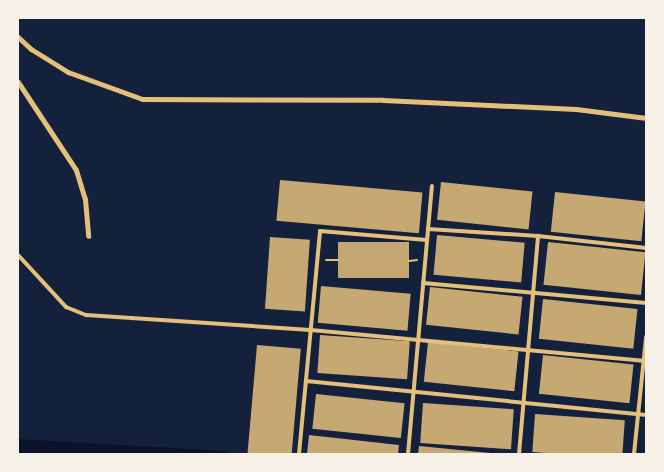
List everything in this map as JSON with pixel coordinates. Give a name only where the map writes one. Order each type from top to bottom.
[{"type":"street","points":[[18,36],[31,49],[68,72],[142,99],[383,100],[576,109],[646,118]]},
{"type":"street","points":[[18,82],[76,170],[84,199],[88,236]]},
{"type":"lane","points":[[408,454],[432,186]]},
{"type":"lane","points":[[428,229],[538,236],[646,248]]},
{"type":"lane","points":[[299,454],[320,231],[427,240]]},
{"type":"lane","points":[[519,454],[538,236]]},
{"type":"lane","points":[[18,255],[47,289],[66,307],[86,315],[311,330],[645,361]]},
{"type":"lane","points":[[423,283],[646,303]]},
{"type":"lane","points":[[634,454],[646,337]]},
{"type":"lane","points":[[306,380],[646,415]]},
{"type":"path","points":[[317,260],[338,260]]},
{"type":"water","points":[[18,439],[227,451],[226,454],[18,454]]},
{"type":"building","points":[[280,180],[422,192],[419,233],[276,221]]},
{"type":"building","points":[[441,182],[532,192],[529,229],[437,220]]},
{"type":"building","points":[[555,192],[646,202],[641,241],[551,232]]},
{"type":"building","points":[[437,235],[525,243],[521,283],[434,275]]},
{"type":"building","points":[[270,237],[310,240],[305,312],[265,309]]},
{"type":"building","points":[[338,242],[409,242],[409,278],[338,278]]},
{"type":"building","points":[[548,242],[645,252],[641,295],[544,285]]},
{"type":"building","points":[[321,286],[411,294],[407,331],[318,323]]},
{"type":"building","points":[[430,287],[522,297],[519,335],[426,325]]},
{"type":"building","points":[[543,299],[637,309],[633,349],[539,339]]},
{"type":"building","points":[[320,335],[410,341],[407,379],[317,373]]},
{"type":"building","points":[[428,342],[519,352],[514,391],[424,382]]},
{"type":"building","points":[[257,345],[301,349],[292,454],[248,454]]},
{"type":"building","points":[[543,355],[634,365],[629,403],[539,394]]},
{"type":"building","points":[[316,394],[405,403],[401,438],[312,429]]},
{"type":"building","points":[[423,403],[514,409],[511,449],[420,443]]},
{"type":"building","points":[[535,414],[625,420],[622,454],[532,452]]},
{"type":"building","points":[[309,435],[399,445],[398,454],[307,454]]},
{"type":"building","points":[[419,446],[490,453],[490,454],[418,454]]}]
